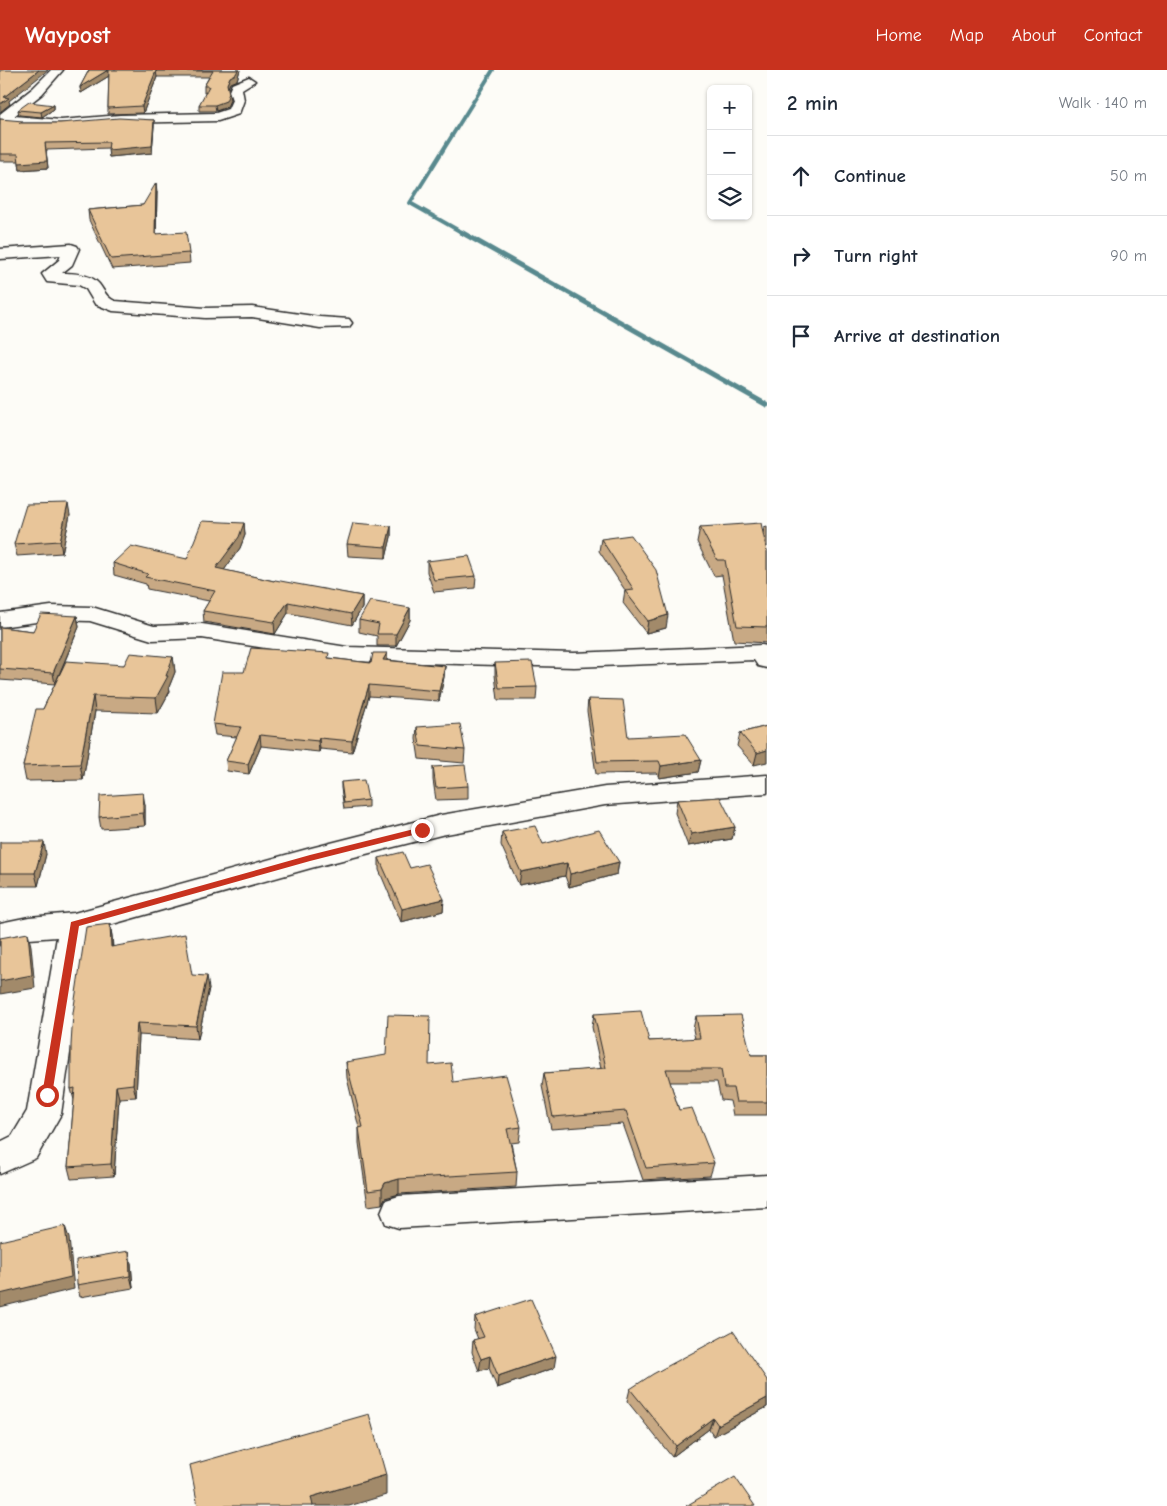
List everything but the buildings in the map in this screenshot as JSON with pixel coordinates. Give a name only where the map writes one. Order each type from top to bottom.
[{"type":"street","points":[[1,120],[36,93],[57,70]]},
{"type":"street","points":[[1,120],[61,124],[120,119],[218,117],[234,111],[238,100],[235,91],[236,86],[249,81]]},
{"type":"street","points":[[0,254],[71,249],[66,262],[50,274],[53,278],[87,282],[93,287],[97,297],[104,304],[113,306],[180,312],[252,312],[285,315],[327,324],[343,323]]},
{"type":"street","points":[[0,620],[50,613],[92,614],[152,633],[202,631],[348,654],[574,660],[765,654]]},
{"type":"street","points":[[0,934],[29,928],[74,924],[310,858],[441,825],[605,796],[767,784]]},
{"type":"street","points":[[0,1159],[24,1147],[44,1114],[74,924]]},
{"type":"street","points":[[399,1212],[767,1191]]},
{"type":"waterway","points":[[463,233],[410,203],[493,70]]},
{"type":"waterway","points":[[461,232],[767,405]]},
{"type":"route","points":[[47,1095],[74,924],[310,858],[422,830]]}]
